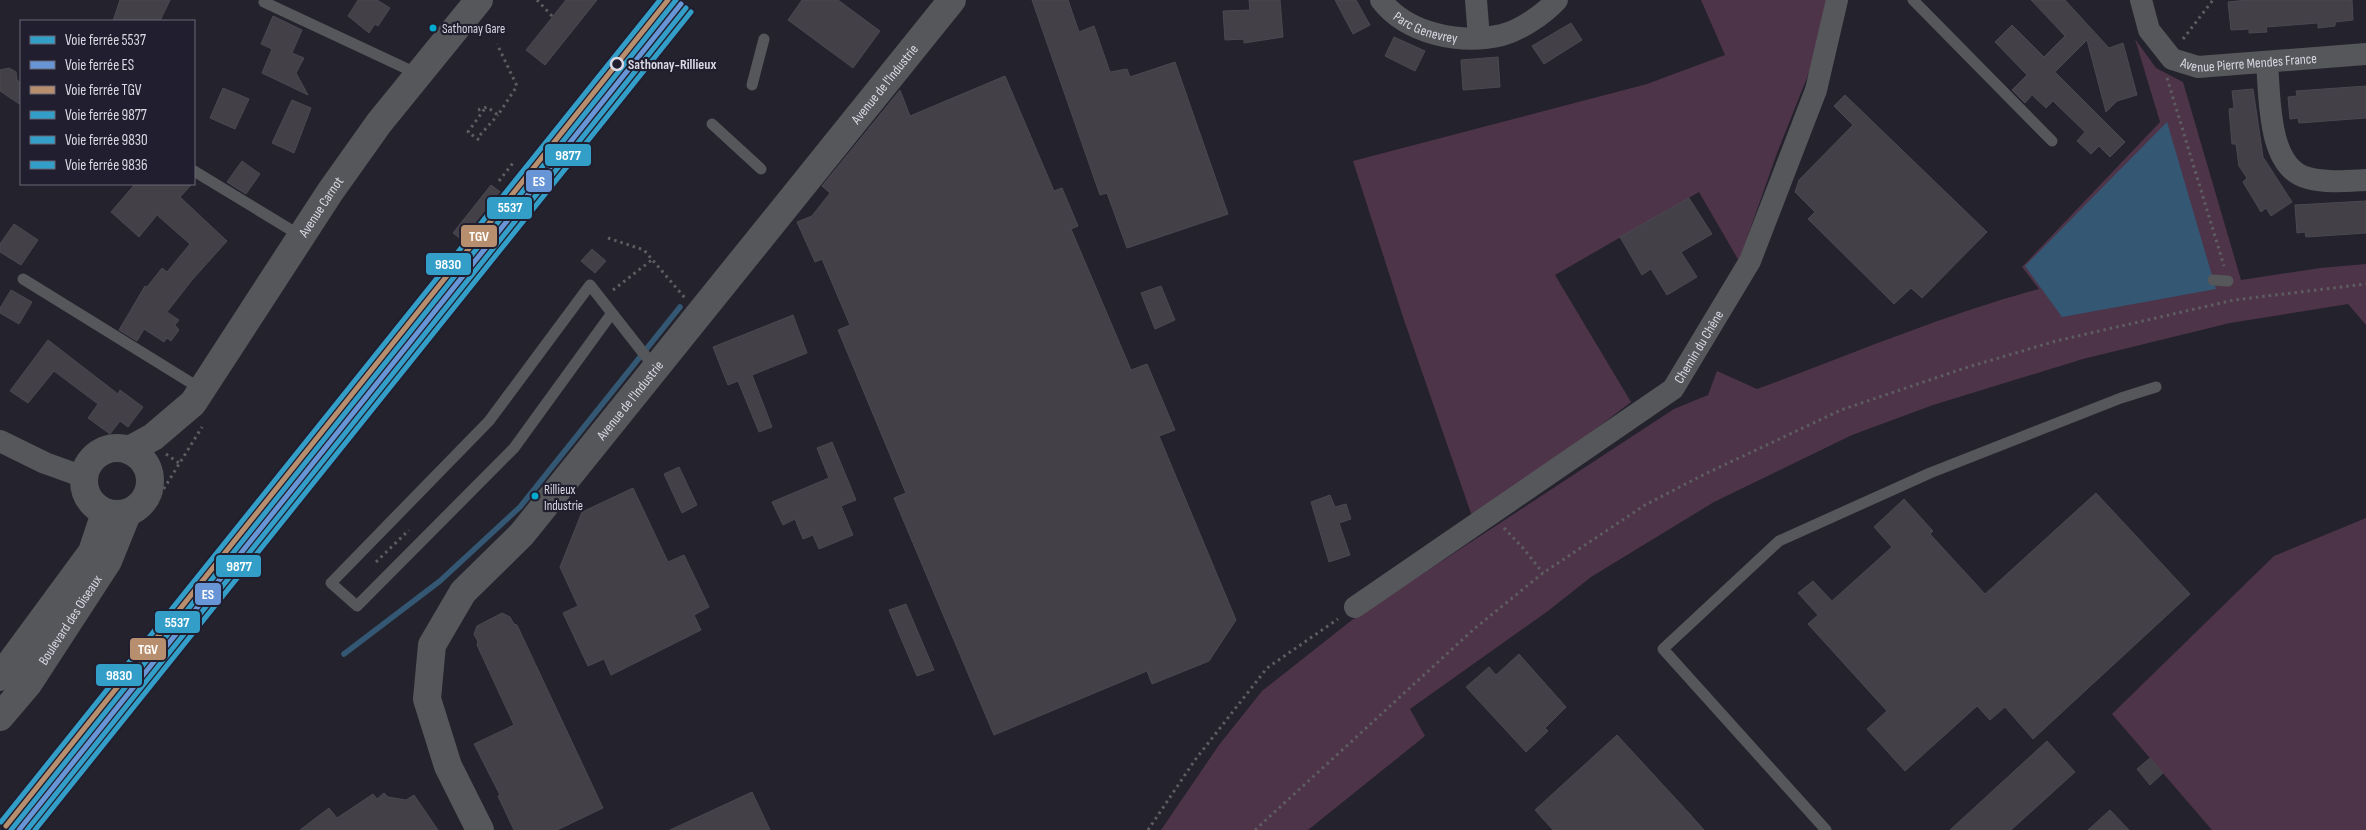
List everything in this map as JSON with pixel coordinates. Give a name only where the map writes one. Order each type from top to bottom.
[{"type":"street","name":"Avenue Carnot","points":[[138,458],[193,403],[301,236],[379,123],[479,0]]},
{"type":"street","name":"Avenue de l'Industrie","points":[[480,830],[448,766],[427,699],[432,645],[464,592],[522,534],[952,0]]},
{"type":"street","name":"Parc Genevrey","points":[[1381,0],[1394,15],[1437,34],[1478,38],[1503,35],[1519,27],[1557,0]]},
{"type":"street","name":"Parc Genevrey","points":[[1476,0],[1478,38]]},
{"type":"street","name":"Chemin du Chêne","points":[[1355,607],[1673,389],[1750,261],[1816,90],[1837,0]]},
{"type":"street","name":"Avenue Pierre Mendes France","points":[[2141,0],[2149,30],[2172,59],[2198,67],[2366,54]]},
{"type":"street","points":[[2267,63],[2275,143],[2288,166],[2307,178],[2341,182],[2366,180]]},
{"type":"street","points":[[0,441],[45,463],[84,477]]},
{"type":"street","points":[[119,448],[138,458],[150,474],[149,494],[136,509],[116,513],[95,507],[88,499],[84,488],[86,467],[100,452],[119,448]]},
{"type":"street","name":"Boulevard des Oiseaux","points":[[0,677],[92,552],[116,513]]},
{"type":"street","name":"Boulevard des Oiseaux","points":[[0,717],[28,684],[108,561],[116,513]]},
{"type":"lane","points":[[265,0],[264,2],[418,74]]},
{"type":"lane","points":[[1913,0],[2052,141]]},
{"type":"lane","points":[[752,84],[764,39]]},
{"type":"lane","points":[[712,124],[761,169]]},
{"type":"lane","points":[[195,172],[301,236]]},
{"type":"lane","points":[[23,280],[201,388]]},
{"type":"lane","points":[[2213,280],[2228,281]]},
{"type":"lane","points":[[612,313],[514,448],[357,606],[331,583],[489,421],[590,285],[612,313],[655,368]]},
{"type":"lane","points":[[1826,830],[1663,649],[1779,540],[1930,473],[2121,398],[2156,387]]},
{"type":"path","points":[[537,0],[553,17]]},
{"type":"path","points":[[2213,0],[2183,38],[2166,74],[2234,300]]},
{"type":"path","points":[[480,135],[498,115],[517,86],[497,44]]},
{"type":"path","points":[[487,107],[498,115]]},
{"type":"path","points":[[478,110],[487,107]]},
{"type":"path","points":[[479,140],[468,132],[487,107]]},
{"type":"path","points":[[499,181],[513,163]]},
{"type":"path","points":[[526,207],[542,188]]},
{"type":"path","points":[[608,238],[644,250],[687,300]]},
{"type":"path","points":[[1255,830],[1474,629],[1543,573],[1645,505],[1749,452],[1841,410],[1964,368],[2056,341],[2234,300],[2366,284]]},
{"type":"path","points":[[1490,515],[1523,548],[1543,573]]},
{"type":"path","points":[[1148,830],[1195,760],[1266,668],[1355,607]]},
{"type":"shaded area","points":[[1701,0],[1828,0],[1814,60],[1777,153],[1739,261],[1699,192],[1555,275],[1631,402],[1474,522],[1403,317],[1353,161],[1647,84],[1725,55]]},
{"type":"shaded area","points":[[2135,39],[2156,68],[2183,82],[2241,280],[2320,268],[2366,264],[2366,325],[2348,304],[2230,323],[2083,359],[1933,405],[1852,435],[1714,502],[1591,577],[1548,611],[1410,709],[1425,736],[1308,830],[1161,830],[1219,745],[1262,691],[1352,620],[1674,409],[1708,395],[1717,371],[1757,389],[1932,323],[2039,289],[2022,267],[2160,122]]},
{"type":"shaded area","points":[[2366,518],[2366,830],[2212,830],[2112,714],[2274,556]]},
{"type":"water","points":[[2167,122],[2216,289],[2062,317],[2025,266]]},
{"type":"building","points":[[120,0],[170,0],[160,20],[113,20]]},
{"type":"building","points":[[358,0],[377,0],[390,8],[378,26],[375,24],[369,33],[348,16]]},
{"type":"building","points":[[566,0],[597,0],[545,65],[526,50]]},
{"type":"building","points":[[802,0],[838,0],[880,31],[853,68],[788,20]]},
{"type":"building","points":[[1032,0],[1068,0],[1079,32],[1094,26],[1110,72],[1127,69],[1130,77],[1175,62],[1228,214],[1127,248],[1107,193],[1100,195]]},
{"type":"building","points":[[1249,0],[1280,0],[1283,37],[1244,43],[1244,39],[1225,40],[1223,11],[1250,10]]},
{"type":"building","points":[[1335,0],[1356,0],[1370,25],[1353,34]]},
{"type":"building","points":[[2031,0],[2065,0],[2109,48],[2123,43],[2137,95],[2117,101],[2106,112],[2087,40],[2055,72],[2125,142],[2110,157],[2099,146],[2091,154],[2077,141],[2085,132],[2053,101],[2046,108],[2032,95],[2025,103],[2012,90],[2027,75],[1995,42],[2012,25],[2044,57],[2065,36]]},
{"type":"building","points":[[2247,0],[2352,0],[2353,20],[2335,22],[2335,26],[2318,28],[2318,23],[2266,27],[2267,32],[2249,33],[2249,29],[2231,30],[2228,2]]},
{"type":"building","points":[[273,16],[302,30],[292,53],[304,58],[296,73],[308,95],[262,73],[272,49],[261,44]]},
{"type":"building","points":[[1571,23],[1582,40],[1544,64],[1532,46]]},
{"type":"building","points":[[1394,37],[1425,51],[1415,71],[1385,56]]},
{"type":"building","points":[[1498,57],[1500,87],[1463,90],[1461,60]]},
{"type":"building","points":[[9,68],[16,72],[17,80],[20,82],[20,104],[0,91],[0,70]]},
{"type":"building","points":[[1005,76],[1054,191],[1062,188],[1078,226],[1071,229],[1131,370],[1147,364],[1175,430],[1159,436],[1236,620],[1209,661],[1152,684],[1147,671],[994,735],[894,498],[906,493],[838,330],[850,325],[822,259],[815,262],[797,222],[812,216],[830,193],[822,186],[900,90],[910,116]]},
{"type":"building","points":[[2366,86],[2366,118],[2299,123],[2298,118],[2290,119],[2288,97],[2297,96],[2296,91]]},
{"type":"building","points":[[223,88],[249,99],[235,129],[210,118]]},
{"type":"building","points":[[2253,89],[2263,157],[2292,202],[2271,216],[2266,208],[2261,212],[2243,182],[2247,178],[2239,166],[2236,144],[2232,144],[2229,109],[2234,108],[2232,91]]},
{"type":"building","points":[[1845,95],[1987,232],[1922,298],[1911,288],[1894,304],[1808,219],[1815,212],[1795,192],[1799,180],[1853,125],[1834,106]]},
{"type":"building","points":[[292,100],[311,108],[294,153],[272,143]]},
{"type":"building","points":[[242,161],[260,174],[246,194],[227,182]]},
{"type":"building","points":[[134,185],[191,185],[180,197],[227,241],[192,280],[167,312],[179,320],[175,325],[179,330],[171,341],[167,338],[164,342],[144,329],[137,341],[119,330],[145,286],[147,287],[162,268],[167,272],[190,244],[157,215],[139,237],[111,212]]},
{"type":"building","points":[[491,185],[527,212],[489,261],[453,233]]},
{"type":"building","points":[[1689,198],[1712,234],[1681,252],[1697,277],[1667,295],[1651,269],[1642,275],[1620,237]]},
{"type":"building","points":[[2366,201],[2366,233],[2306,237],[2305,232],[2297,233],[2295,205]]},
{"type":"building","points":[[14,224],[38,240],[21,265],[0,252],[0,244]]},
{"type":"building","points":[[592,249],[606,261],[595,273],[581,261]]},
{"type":"building","points":[[1161,286],[1175,320],[1155,329],[1141,293]]},
{"type":"building","points":[[11,290],[32,302],[19,324],[0,313],[0,308]]},
{"type":"building","points":[[793,315],[807,353],[752,375],[772,427],[759,432],[738,381],[728,385],[713,347]]},
{"type":"building","points":[[48,340],[118,394],[120,390],[143,407],[128,427],[120,421],[110,434],[88,418],[98,404],[54,371],[28,403],[10,391]]},
{"type":"building","points":[[832,442],[856,500],[841,506],[853,535],[819,549],[813,535],[803,539],[795,519],[783,525],[772,502],[829,478],[817,448]]},
{"type":"building","points":[[679,467],[697,505],[682,513],[664,474]]},
{"type":"building","points":[[633,488],[668,562],[684,555],[709,607],[694,615],[701,630],[611,675],[604,659],[588,666],[563,613],[578,606],[560,567],[582,512]]},
{"type":"building","points":[[2096,493],[2190,594],[2033,739],[2005,707],[1990,720],[1977,706],[1905,771],[1867,729],[1887,711],[1808,624],[1818,615],[1798,593],[1813,581],[1832,601],[1892,547],[1874,527],[1904,499],[1933,531],[1930,534],[1985,594]]},
{"type":"building","points":[[1330,495],[1335,507],[1346,504],[1351,519],[1339,523],[1350,555],[1329,562],[1311,502]]},
{"type":"building","points":[[906,604],[934,670],[917,676],[889,610]]},
{"type":"building","points":[[502,613],[510,617],[514,624],[517,625],[603,808],[557,830],[514,830],[498,796],[500,795],[474,744],[514,725],[477,645],[478,642],[474,634],[477,626]]},
{"type":"building","points":[[1519,654],[1566,707],[1545,728],[1548,731],[1526,752],[1466,687],[1489,667],[1496,675]]},
{"type":"building","points":[[1617,735],[1704,830],[1553,830],[1535,810]]},
{"type":"building","points":[[2047,741],[2075,772],[2011,830],[1950,830]]},
{"type":"building","points":[[2150,758],[2163,773],[2150,785],[2137,769]]},
{"type":"building","points":[[752,792],[770,830],[670,830]]},
{"type":"building","points":[[384,793],[388,797],[406,800],[414,795],[438,830],[300,830],[329,808],[337,818],[373,794],[377,799]]},
{"type":"building","points":[[2110,810],[2129,830],[2088,830]]},
{"type":"waterway","points":[[344,654],[440,581],[520,507],[680,307]]},
{"type":"rail line","name":"9830","points":[[1,822],[660,0]]},
{"type":"rail line","name":"TGV","points":[[6,826],[668,0]]},
{"type":"rail line","name":"5537","points":[[11,830],[676,0]]},
{"type":"rail line","name":"ES","points":[[19,830],[681,4]]},
{"type":"rail line","name":"9877","points":[[27,830],[686,8]]},
{"type":"rail line","name":"9836","points":[[35,830],[691,12]]},
{"type":"place","name":"Sathonay Gare","points":[[433,28]]},
{"type":"place","name":"Sathonay-Rillieux","points":[[617,64]]},
{"type":"place","name":"Rillieux Industrie","points":[[535,496]]}]
